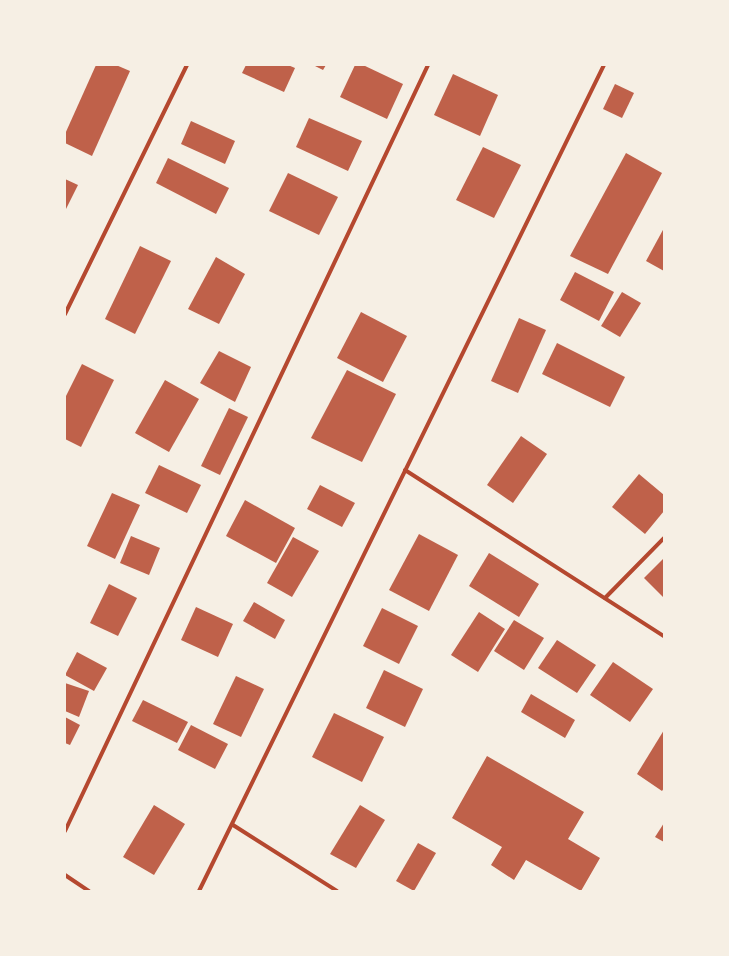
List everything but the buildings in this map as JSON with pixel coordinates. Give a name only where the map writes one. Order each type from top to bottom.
[{"type":"street","points":[[65,314],[187,65]]},
{"type":"street","points":[[65,831],[428,65]]},
{"type":"street","points":[[199,891],[233,825],[604,65]]},
{"type":"street","points":[[405,470],[664,636]]},
{"type":"street","points":[[605,598],[664,538]]},
{"type":"street","points":[[233,825],[337,891]]},
{"type":"street","points":[[65,875],[89,891]]}]
